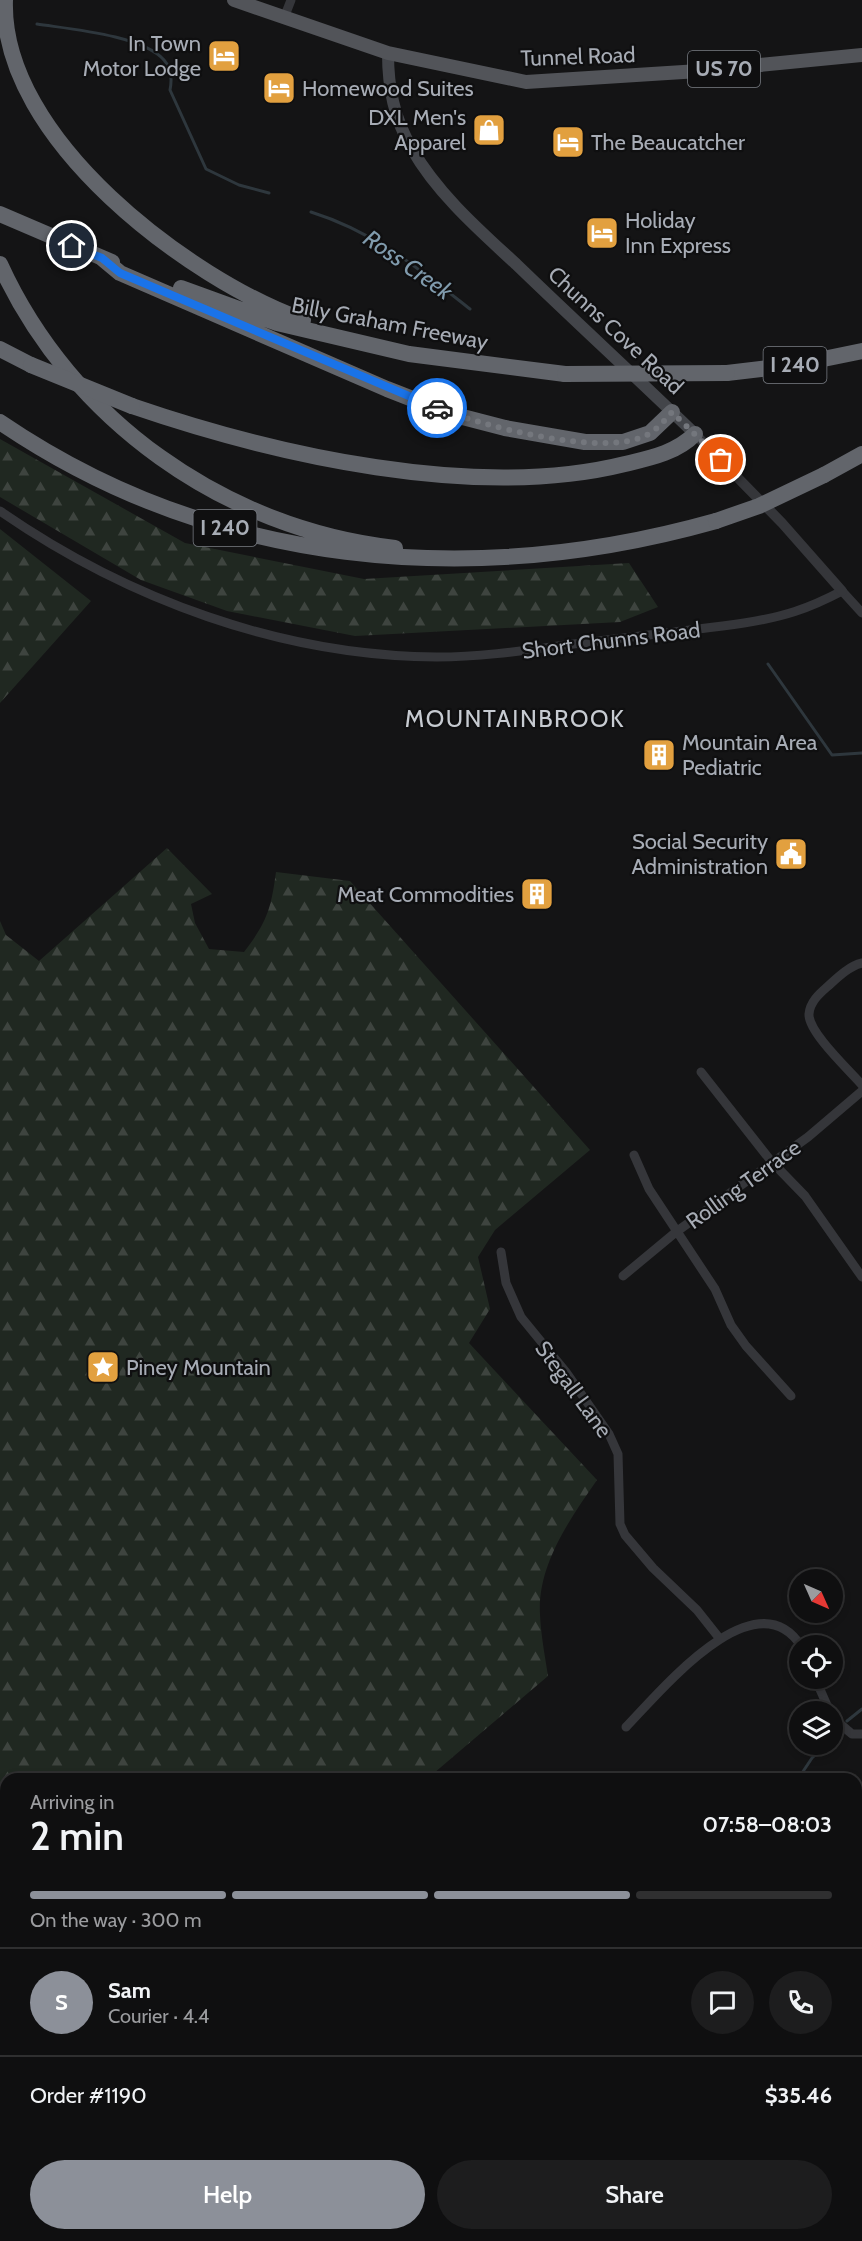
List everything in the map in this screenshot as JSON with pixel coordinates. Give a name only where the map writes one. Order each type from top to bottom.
[{"type":"highway","points":[[5,0],[4,42],[10,68],[20,91],[38,123],[90,184],[150,238],[205,274],[264,304],[326,328],[342,338]]},
{"type":"highway","name":"Billy Graham Freeway","points":[[5,216],[102,258],[277,323],[444,360],[565,374],[727,373],[794,365],[862,351]]},
{"type":"highway","points":[[102,258],[120,273],[387,389],[462,417],[548,437],[608,443],[643,437],[672,412]]},
{"type":"highway","points":[[0,264],[28,315],[64,368],[117,424],[167,464],[194,481],[242,506],[309,530],[392,548],[457,552],[472,558]]},
{"type":"highway","points":[[0,350],[132,406],[200,429],[306,454],[418,471],[479,476],[548,476],[609,468],[674,450],[695,434]]},
{"type":"highway","name":"I 240","points":[[0,422],[89,476],[152,502],[262,538],[361,555],[519,558],[624,544],[716,520],[759,506],[824,475],[862,453]]},
{"type":"main road","name":"Tunnel Road","points":[[234,0],[388,53],[526,82],[705,71],[862,55]]},
{"type":"main road","name":"Chunns Cove Road","points":[[388,53],[390,96],[394,111],[412,150],[426,170],[483,233],[695,434]]},
{"type":"street","points":[[284,18],[291,0]]},
{"type":"street","name":"Chunns Cove Road","points":[[695,434],[775,515],[862,613]]},
{"type":"street","name":"Short Chunns Road","points":[[0,512],[79,561],[158,599],[276,636],[374,653],[478,655],[744,623],[784,617],[809,608],[842,591]]},
{"type":"street","points":[[862,963],[841,975],[821,992],[813,1001],[809,1014],[814,1029],[862,1085]]},
{"type":"street","points":[[701,1072],[771,1161],[806,1196],[862,1277]]},
{"type":"street","name":"Rolling Terrace","points":[[623,1276],[676,1232],[771,1161],[808,1137],[862,1091]]},
{"type":"street","points":[[634,1155],[649,1189],[715,1289],[731,1324],[746,1346],[791,1396]]},
{"type":"street","name":"Stegall Lane","points":[[501,1252],[506,1283],[521,1317],[566,1372],[609,1434],[618,1454],[620,1524],[625,1535],[653,1568],[697,1610],[720,1639]]},
{"type":"street","points":[[626,1727],[687,1665],[720,1639],[740,1629],[760,1623],[775,1624],[793,1635]]},
{"type":"street","points":[[843,1726],[852,1734],[862,1734]]},
{"type":"green space","points":[[0,439],[185,543],[364,579],[629,563],[658,607],[620,622],[355,636],[227,611],[141,580],[0,497]]},
{"type":"green space","points":[[0,529],[91,601],[0,703]]},
{"type":"green space","points":[[167,848],[212,894],[191,904],[195,923],[209,949],[244,952],[267,915],[276,872],[350,881],[590,1150],[495,1230],[478,1257],[490,1309],[469,1343],[597,1480],[557,1543],[544,1578],[540,1596],[540,1615],[548,1676],[434,1773],[0,1773],[0,921],[6,935],[39,961]]},
{"type":"waterway","name":"Ross Creek","points":[[37,24],[104,34],[154,51],[169,67],[170,90],[206,169],[239,185],[269,193]]},
{"type":"waterway","name":"Ross Creek","points":[[311,212],[334,220],[376,241],[414,266],[470,309]]},
{"type":"waterway","name":"Ross Creek","points":[[768,664],[832,755],[862,753]]},
{"type":"waterway","points":[[847,1721],[862,1709]]},
{"type":"waterway","points":[[802,1773],[815,1755]]},
{"type":"way so far","points":[[437,408],[469,419],[531,434],[608,443],[643,437],[661,424],[672,412],[721,460]]},
{"type":"place","name":"In Town Motor Lodge","points":[[224,56]]},
{"type":"place","name":"Homewood Suites","points":[[279,88]]},
{"type":"place","name":"DXL Men's Apparel","points":[[489,130]]},
{"type":"place","name":"The Beaucatcher","points":[[568,142]]},
{"type":"place","name":"Holiday Inn Express","points":[[602,233]]},
{"type":"place","name":"Mountain Area Pediatric","points":[[659,755]]},
{"type":"place","name":"Social Security Administration","points":[[791,854]]},
{"type":"place","name":"Meat Commodities","points":[[537,894]]},
{"type":"place","name":"Piney Mountain","points":[[103,1367]]},
{"type":"district","name":"MOUNTAINBROOK","points":[[515,719]]},
{"type":"route","points":[[72,246],[102,258],[120,273],[387,389],[437,408]]}]
